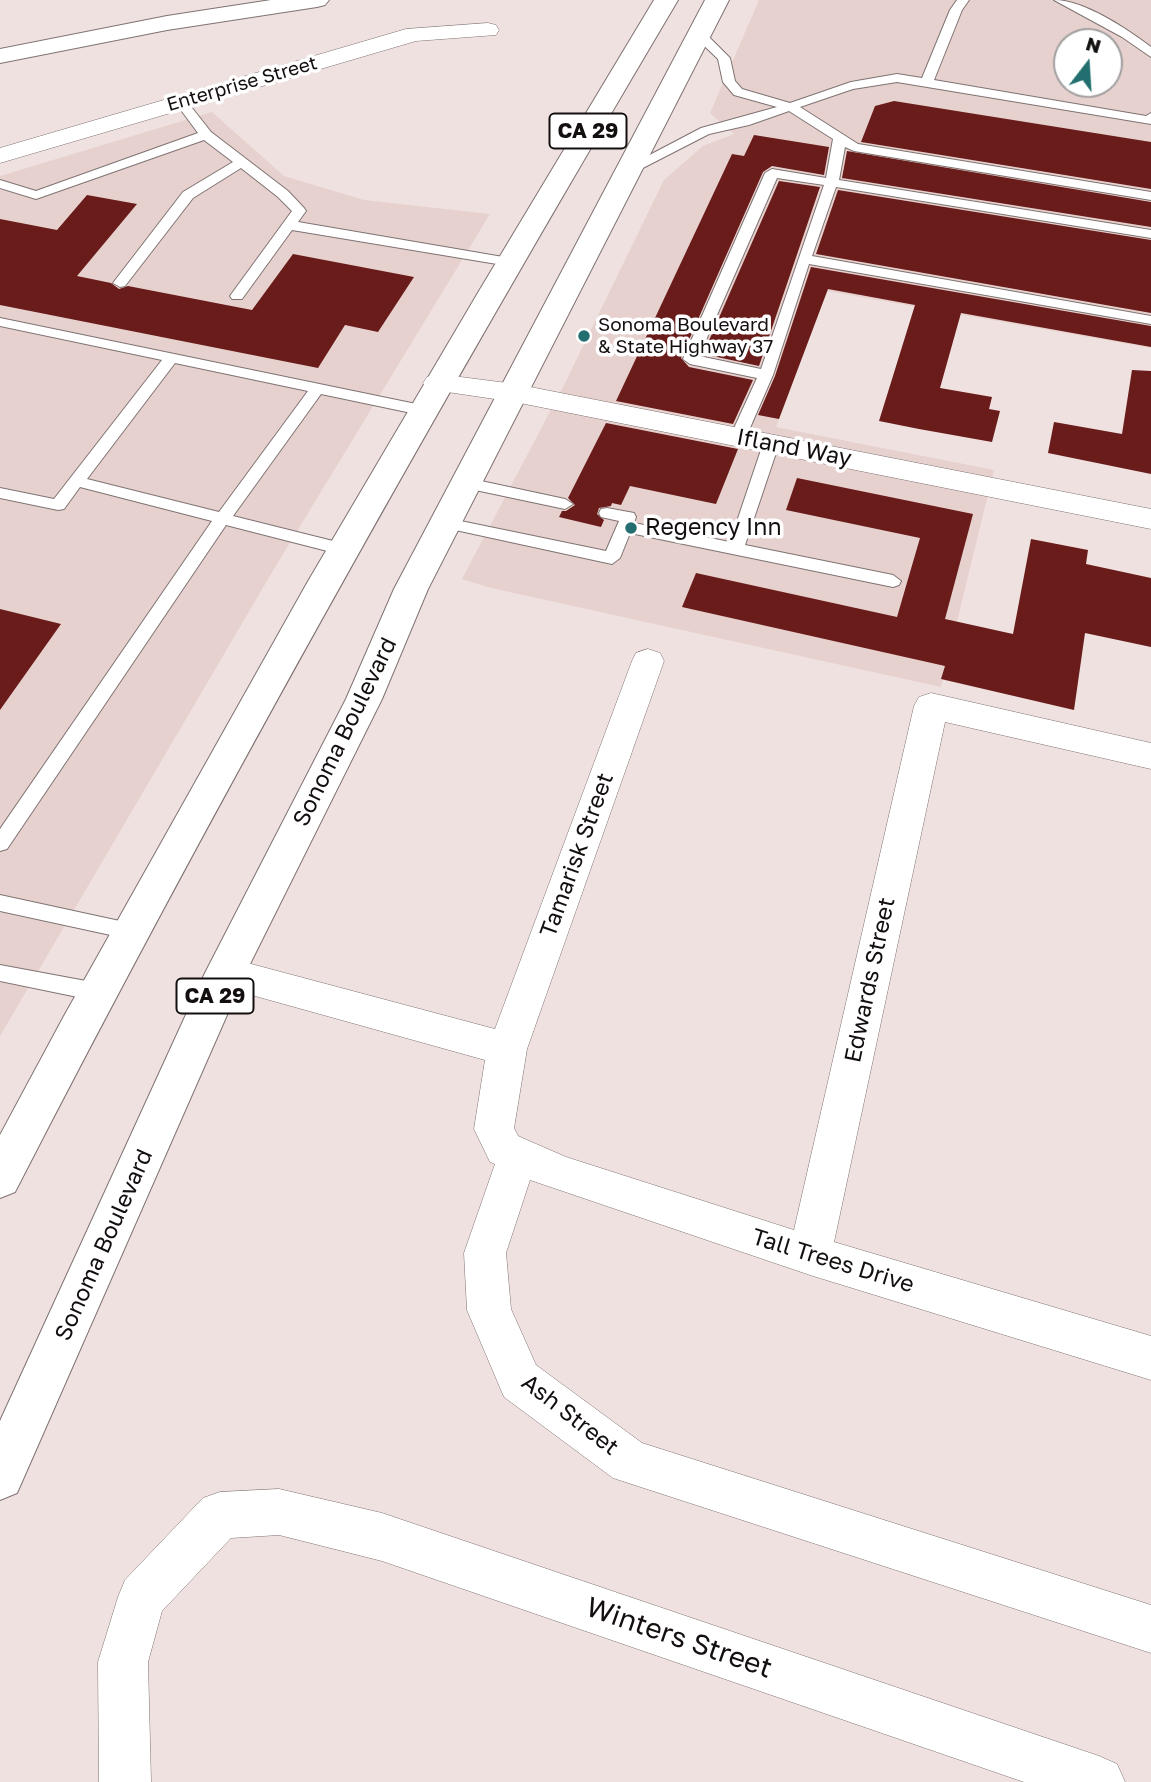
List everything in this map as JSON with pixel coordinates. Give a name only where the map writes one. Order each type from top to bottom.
[{"type":"main road","points":[[0,56],[156,25],[317,0]]},
{"type":"main road","name":"CA 29","points":[[0,1178],[129,931],[429,396],[666,0]]},
{"type":"main road","name":"Sonoma Boulevard","points":[[0,1476],[225,973],[364,699],[411,589],[717,0]]},
{"type":"street","name":"Enterprise Street","points":[[0,156],[414,34],[488,30]]},
{"type":"street","name":"Ifland Way","points":[[429,396],[515,393],[1151,520]]},
{"type":"street","name":"Tamarisk Street","points":[[507,1049],[648,661]]},
{"type":"street","name":"Edwards Street","points":[[810,1255],[931,706],[1151,756]]},
{"type":"street","points":[[225,973],[507,1049],[494,1129],[504,1149],[518,1156]]},
{"type":"street","name":"Tall Trees Drive","points":[[518,1156],[558,1173],[810,1255],[1151,1358]]},
{"type":"street","name":"Ash Street","points":[[518,1156],[485,1253],[489,1310],[520,1381],[629,1462],[1151,1629]]},
{"type":"street","name":"Winters Street","points":[[125,1782],[123,1662],[142,1597],[220,1515],[279,1512],[382,1537],[1099,1782]]},
{"type":"lane","points":[[926,84],[956,10],[963,0]]},
{"type":"lane","points":[[1060,0],[1126,34],[1151,53]]},
{"type":"lane","points":[[699,34],[724,58],[729,82],[738,92],[792,107],[854,147],[1151,196]]},
{"type":"lane","points":[[630,169],[705,131],[792,107],[852,86],[897,78],[1150,120],[1151,117]]},
{"type":"lane","points":[[181,102],[206,135],[283,194],[299,211],[237,296]]},
{"type":"lane","points":[[0,184],[36,195],[206,135]]},
{"type":"lane","points":[[738,437],[766,375],[832,181],[841,138]]},
{"type":"lane","points":[[120,283],[188,195],[241,162]]},
{"type":"lane","points":[[766,375],[690,359],[772,173],[1151,234]]},
{"type":"lane","points":[[289,225],[509,261]]},
{"type":"lane","points":[[804,258],[1151,320]]},
{"type":"lane","points":[[0,322],[318,388],[429,396]]},
{"type":"lane","points":[[0,493],[58,505],[172,358]]},
{"type":"lane","points":[[0,844],[222,519],[318,388]]},
{"type":"lane","points":[[736,549],[771,444]]},
{"type":"lane","points":[[76,481],[343,550]]},
{"type":"lane","points":[[467,482],[565,504]]},
{"type":"lane","points":[[446,523],[612,558],[628,517],[607,513]]},
{"type":"lane","points":[[625,527],[893,581]]},
{"type":"lane","points":[[0,903],[129,931]]},
{"type":"lane","points":[[0,973],[97,992]]},
{"type":"shaded area","points":[[759,0],[1151,0],[1151,348],[827,291],[776,427],[994,470],[941,687],[491,588],[462,579],[564,385],[664,180],[703,146],[734,134],[710,113]]},
{"type":"shaded area","points":[[212,112],[284,176],[364,200],[490,214],[274,569],[0,1036],[0,176]]},
{"type":"building","points":[[894,101],[1151,142],[1151,189],[861,142],[875,106]]},
{"type":"building","points":[[754,135],[829,147],[824,175],[772,166],[763,172],[681,358],[689,367],[753,380],[733,424],[616,401],[732,154],[744,156]]},
{"type":"building","points":[[847,151],[1151,202],[1151,227],[842,178]]},
{"type":"building","points":[[779,181],[820,187],[759,366],[703,354]]},
{"type":"building","points":[[838,190],[1151,240],[1151,313],[816,254]]},
{"type":"building","points":[[87,195],[137,204],[77,276],[111,283],[119,289],[128,286],[252,310],[293,254],[414,277],[378,332],[345,325],[318,368],[0,305],[0,219],[57,230]]},
{"type":"building","points":[[811,267],[1151,326],[1151,347],[961,313],[940,388],[992,397],[989,409],[1000,411],[992,442],[919,429],[879,421],[915,305],[828,289],[779,419],[758,415],[775,376]]},
{"type":"building","points":[[1132,370],[1151,371],[1151,474],[1048,453],[1054,422],[1122,434]]},
{"type":"building","points":[[606,423],[738,449],[716,504],[630,486],[621,505],[612,503],[611,506],[599,508],[597,514],[604,520],[601,527],[559,517],[562,511],[575,505],[568,498]]},
{"type":"building","points":[[797,478],[973,514],[945,619],[1013,634],[1031,539],[1088,550],[1086,564],[1151,578],[1151,647],[1085,633],[1074,710],[941,679],[945,666],[682,607],[696,573],[897,617],[920,538],[786,510]]},
{"type":"building","points":[[0,609],[61,624],[0,710]]},
{"type":"place","name":"Sonoma Boulevard & State Highway 37","points":[[584,336]]},
{"type":"place","name":"Regency Inn","points":[[631,528]]}]
